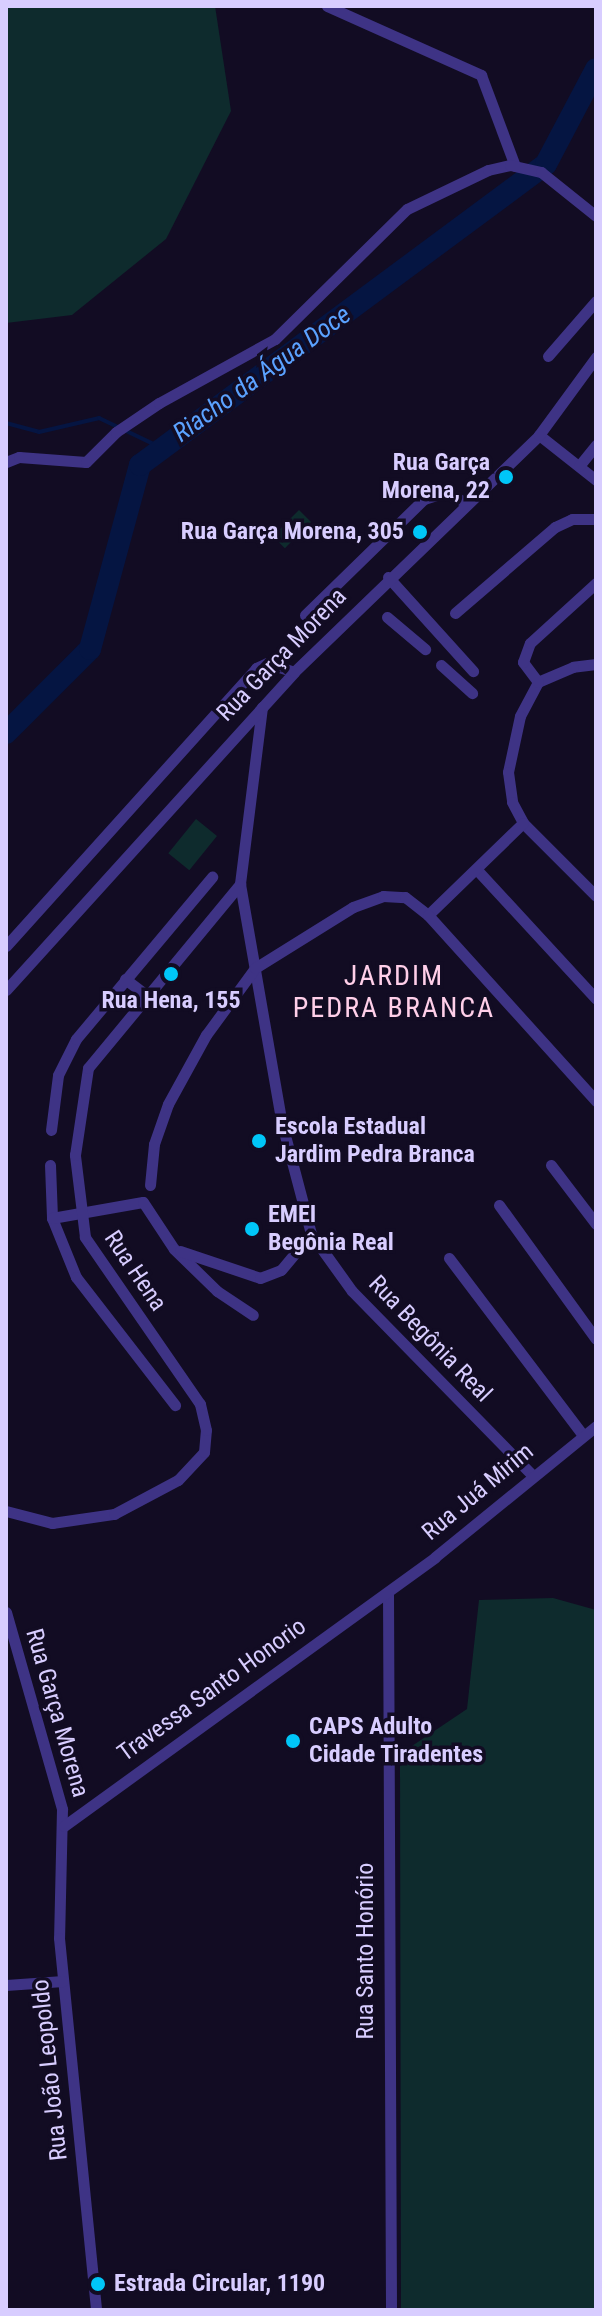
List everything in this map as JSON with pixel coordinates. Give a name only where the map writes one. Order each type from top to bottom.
[{"type":"street","points":[[327,6],[481,75],[515,166]]},
{"type":"street","points":[[6,462],[19,457],[86,462],[116,432],[159,403],[275,339],[407,209],[488,170],[515,166],[541,172],[596,216]]},
{"type":"street","points":[[548,356],[596,301]]},
{"type":"street","name":"Rua Garça Morena","points":[[6,990],[262,705],[388,577],[539,435],[596,357]]},
{"type":"street","points":[[539,435],[596,480]]},
{"type":"street","points":[[579,466],[596,445]]},
{"type":"street","points":[[305,615],[424,499],[445,492],[467,503]]},
{"type":"street","points":[[455,613],[555,527],[572,519],[596,519]]},
{"type":"street","points":[[388,577],[473,671]]},
{"type":"street","points":[[538,682],[523,662],[530,643],[596,583]]},
{"type":"street","points":[[387,617],[425,649]]},
{"type":"street","points":[[411,637],[427,620]]},
{"type":"street","points":[[462,659],[445,669],[472,693]]},
{"type":"street","points":[[6,946],[256,668],[267,663],[294,672]]},
{"type":"street","points":[[596,664],[573,667],[538,682],[520,716],[508,772],[512,802],[523,823],[596,896]]},
{"type":"street","name":"Rua Begônia Real","points":[[262,705],[240,884],[282,1124],[311,1234],[352,1291],[532,1475]]},
{"type":"street","points":[[428,915],[478,871],[523,823]]},
{"type":"street","points":[[478,871],[596,999]]},
{"type":"street","points":[[51,1130],[52,1104],[64,1058],[90,1018],[212,877]]},
{"type":"street","name":"Rua Hena","points":[[6,1511],[52,1523],[114,1514],[178,1480],[197,1463],[206,1442],[204,1417],[193,1391],[94,1254],[79,1213],[75,1155],[82,1083],[94,1060],[240,884]]},
{"type":"street","points":[[150,1185],[154,1144],[168,1104],[206,1035],[255,968],[365,901],[396,895],[428,915],[596,1101]]},
{"type":"street","points":[[125,979],[146,995]]},
{"type":"street","points":[[50,1165],[52,1218],[76,1277],[175,1405]]},
{"type":"street","points":[[551,1165],[596,1224]]},
{"type":"street","points":[[52,1218],[138,1201],[153,1209],[174,1249],[217,1291],[253,1315]]},
{"type":"street","points":[[499,1205],[596,1339]]},
{"type":"street","points":[[174,1249],[260,1278],[281,1270],[311,1234]]},
{"type":"street","points":[[449,1258],[583,1435]]},
{"type":"street","name":"Rua Juá Mirim","points":[[388,1592],[596,1426]]},
{"type":"street","name":"Travessa Santo Honorio","points":[[64,1826],[388,1592]]},
{"type":"street","name":"Rua Santo Honório","points":[[388,1592],[391,2310]]},
{"type":"street","name":"Rua Garça Morena","points":[[6,1612],[64,1826]]},
{"type":"street","name":"Rua João Leopoldo","points":[[64,1826],[57,1899],[96,2310]]},
{"type":"street","points":[[6,1985],[63,1981]]},
{"type":"green space","points":[[6,6],[215,6],[231,111],[166,239],[72,315],[6,323]]},
{"type":"green space","points":[[299,510],[311,522],[285,548],[273,536]]},
{"type":"green space","points":[[196,819],[217,836],[189,870],[168,853]]},
{"type":"green space","points":[[553,1598],[596,1610],[596,2310],[401,2310],[400,1754],[467,1709],[479,1600]]},
{"type":"waterway","name":"Riacho da Água Doce","points":[[6,733],[90,649],[140,465],[546,164],[596,69]]},
{"type":"waterway","points":[[6,423],[39,432],[99,418],[162,448]]},
{"type":"place","name":"Rua Garça Morena, 22","points":[[506,477]]},
{"type":"place","name":"Rua Garça Morena, 305","points":[[420,532]]},
{"type":"place","name":"Rua Hena, 155","points":[[171,974]]},
{"type":"place","name":"Escola Estadual Jardim Pedra Branca","points":[[259,1141]]},
{"type":"place","name":"EMEI Begônia Real","points":[[252,1229]]},
{"type":"place","name":"CAPS Adulto Cidade Tiradentes","points":[[293,1741]]},
{"type":"place","name":"Estrada Circular, 1190","points":[[98,2284]]},
{"type":"district","name":"JARDIM PEDRA BRANCA","points":[[394,992]]}]
